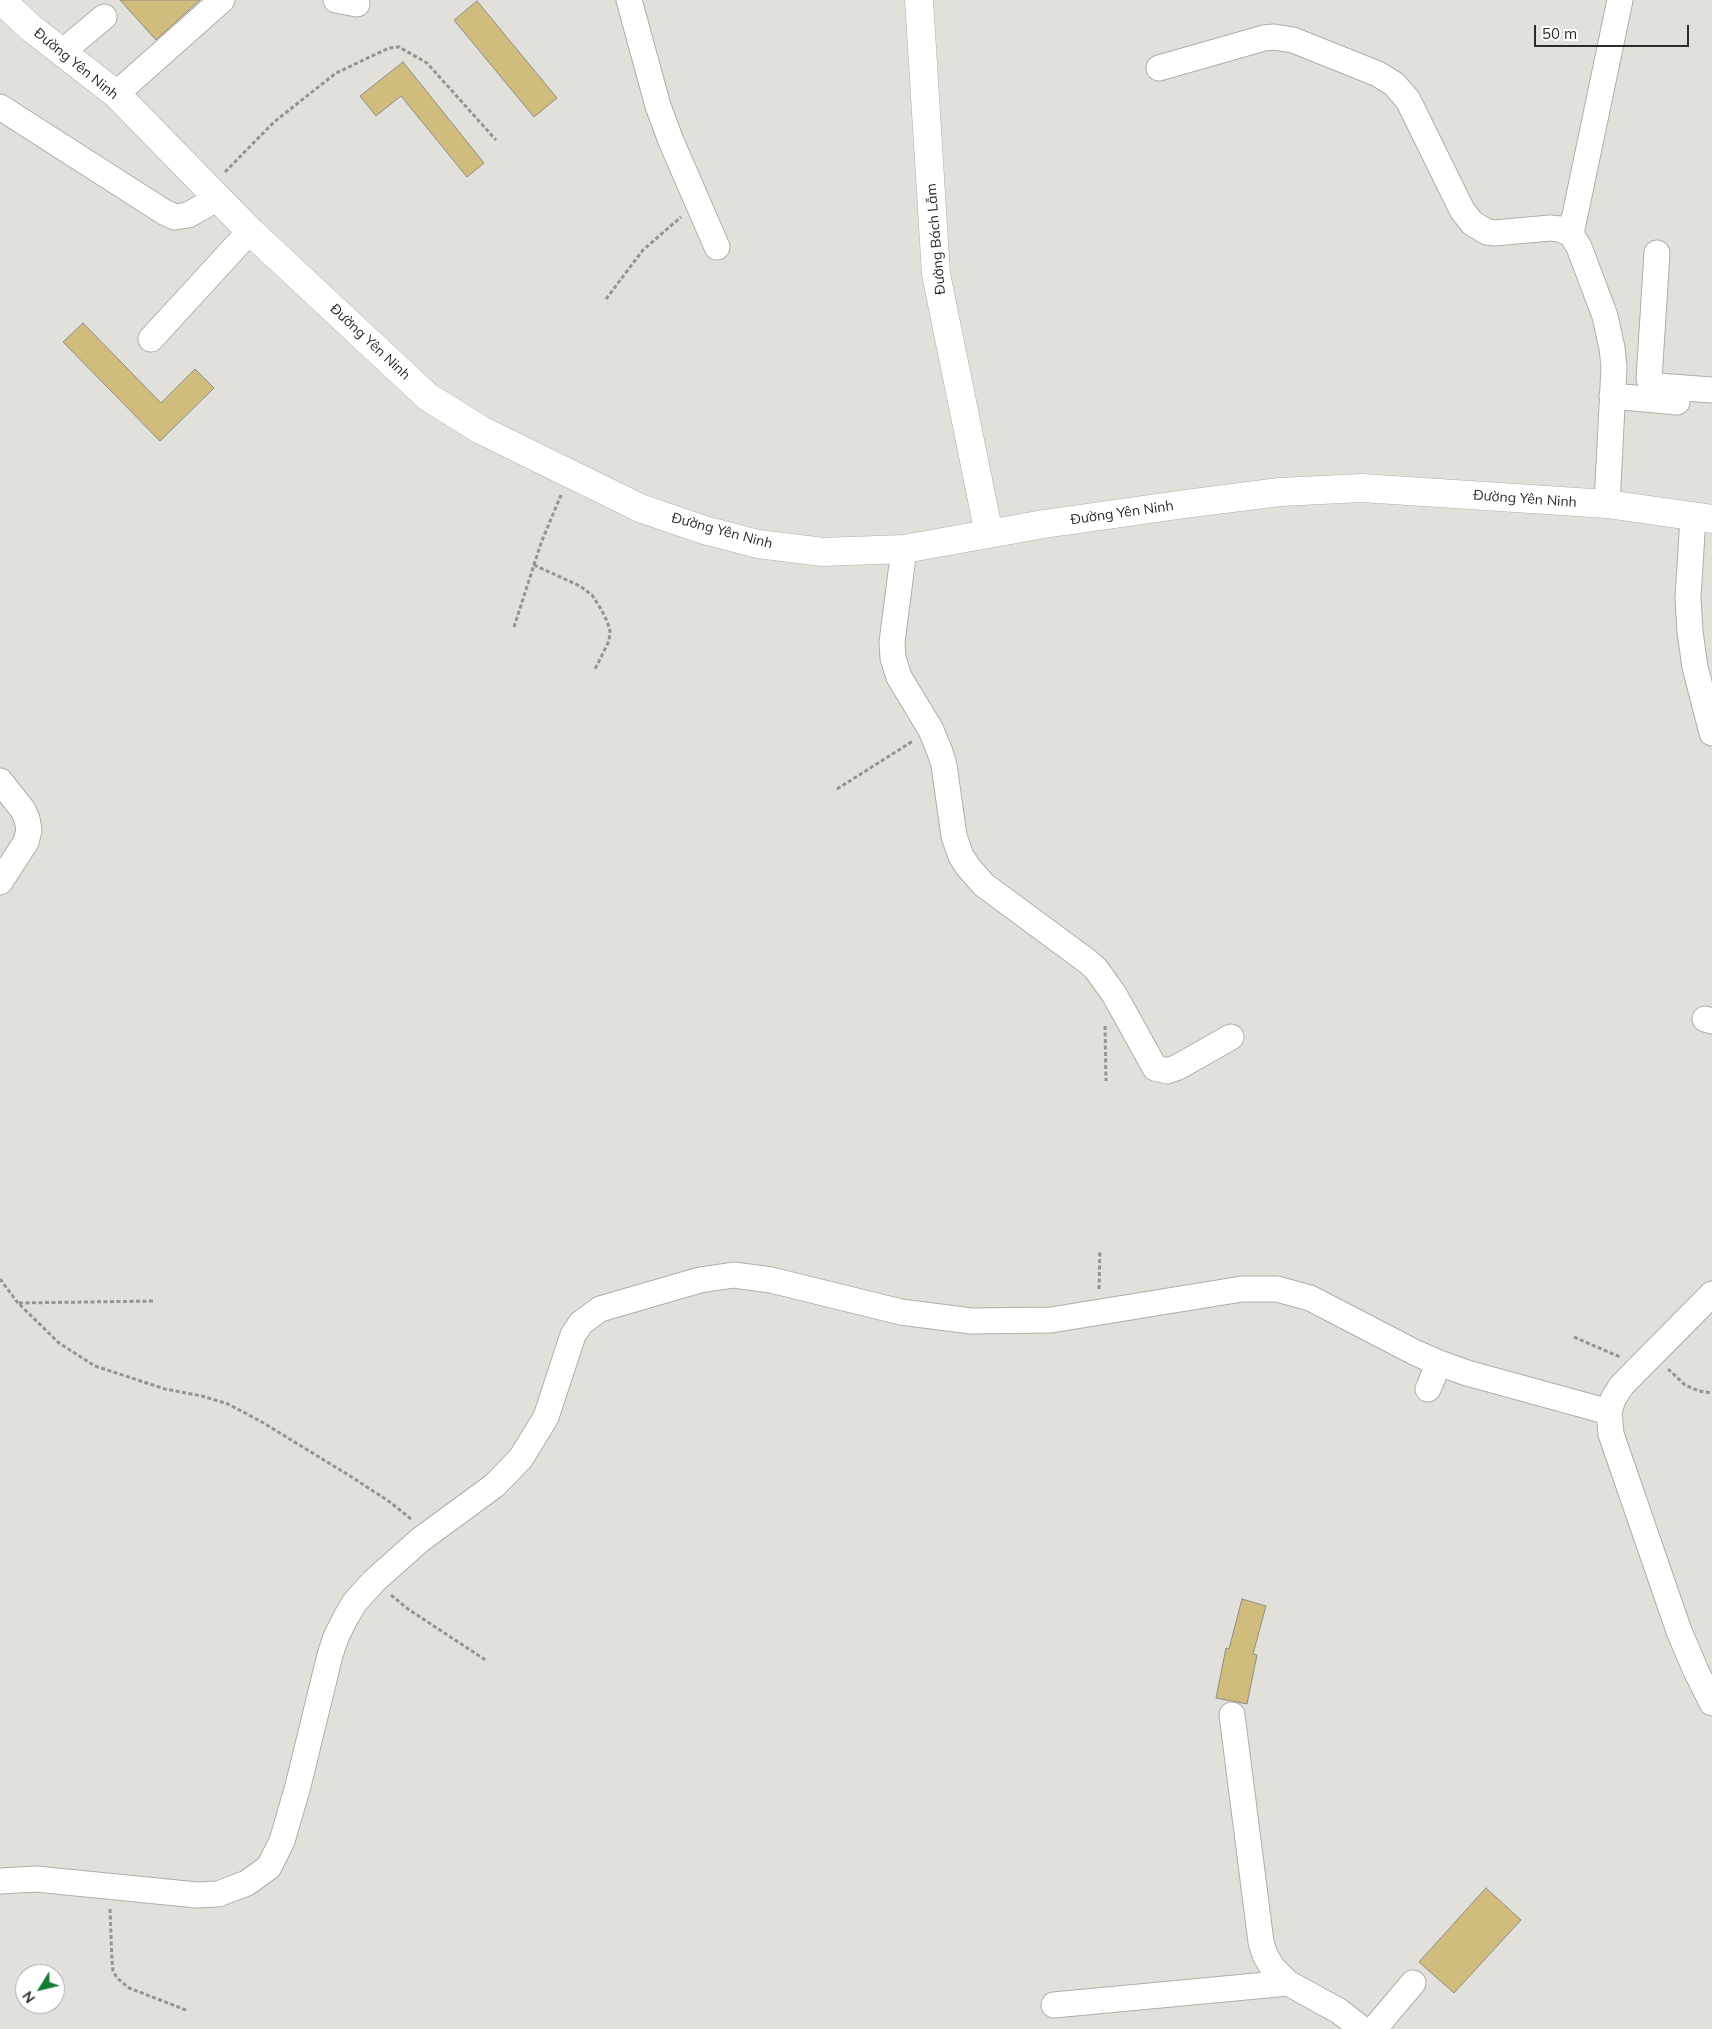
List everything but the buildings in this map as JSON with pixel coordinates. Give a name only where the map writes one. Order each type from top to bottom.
[{"type":"main road","name":"Đường Bách Lẫm","points":[[919,0],[936,274],[988,534]]},
{"type":"main road","name":"Đường Yên Ninh","points":[[12,4],[62,52],[116,94],[250,231],[428,397],[481,430],[640,508],[704,530],[758,544],[823,552],[904,548],[1175,505],[1280,492],[1362,488],[1607,504],[1702,518]]},
{"type":"street","points":[[116,94],[222,0]]},
{"type":"street","points":[[629,0],[658,106],[717,248]]},
{"type":"street","points":[[1570,234],[1620,0]]},
{"type":"street","points":[[62,52],[104,17]]},
{"type":"street","points":[[1159,68],[1264,38],[1274,37],[1293,40],[1369,70],[1394,84],[1408,100],[1462,210],[1472,223],[1487,232],[1495,234],[1550,228],[1560,229],[1570,234],[1579,247],[1609,331],[1614,367],[1607,504]]},
{"type":"street","points":[[0,107],[164,212],[176,217],[188,215],[213,193]]},
{"type":"street","points":[[151,339],[250,231]]},
{"type":"street","points":[[1657,253],[1649,379],[1658,386],[1712,390]]},
{"type":"street","points":[[1612,396],[1712,406]]},
{"type":"street","points":[[1702,518],[1688,598],[1695,667],[1712,733]]},
{"type":"street","points":[[904,548],[892,642],[893,658],[899,677],[931,730],[944,765],[954,836],[961,856],[968,868],[984,885],[1096,969],[1114,994],[1155,1068],[1167,1072],[1178,1068],[1231,1037]]},
{"type":"street","points":[[0,781],[23,810],[29,830],[26,842],[0,882]]},
{"type":"street","points":[[0,1881],[36,1879],[197,1895],[218,1894],[246,1883],[269,1866],[282,1841],[288,1823],[336,1638],[355,1602],[374,1581],[428,1534],[495,1484],[521,1458],[546,1417],[573,1335],[581,1323],[600,1309],[700,1280],[734,1275],[771,1280],[901,1312],[938,1318],[1003,1322],[1051,1320],[1098,1312],[1200,1285],[1260,1288],[1293,1293],[1310,1298],[1416,1353],[1467,1373],[1609,1412]]},
{"type":"street","points":[[1712,1294],[1616,1392],[1609,1412],[1611,1434],[1679,1631],[1712,1703]]},
{"type":"street","points":[[1428,1389],[1439,1363]]},
{"type":"street","points":[[1232,1715],[1261,1942],[1272,1967],[1288,1984],[1327,2004],[1362,2029]]},
{"type":"street","points":[[1374,2029],[1413,1983]]},
{"type":"street","points":[[1054,2005],[1288,1984]]},
{"type":"path","points":[[213,193],[274,122],[336,74],[388,48],[399,47],[427,63],[496,140]]},
{"type":"path","points":[[606,299],[643,250],[698,204]]},
{"type":"path","points":[[514,627],[541,543],[570,474]]},
{"type":"path","points":[[534,566],[580,586],[592,595],[608,620],[609,640],[595,669]]},
{"type":"path","points":[[837,789],[931,730]]},
{"type":"path","points":[[1098,1312],[1100,1250]]},
{"type":"path","points":[[0,1279],[18,1303],[59,1343],[95,1366],[166,1389],[202,1396],[228,1404],[262,1422],[358,1481],[390,1502],[428,1534]]},
{"type":"path","points":[[18,1303],[155,1300]]},
{"type":"path","points":[[1574,1337],[1648,1359],[1686,1385],[1699,1391],[1712,1393]]},
{"type":"path","points":[[374,1581],[408,1609],[487,1661]]},
{"type":"path","points":[[109,1887],[112,1961],[113,1971],[117,1978],[129,1988],[186,2010]]}]
